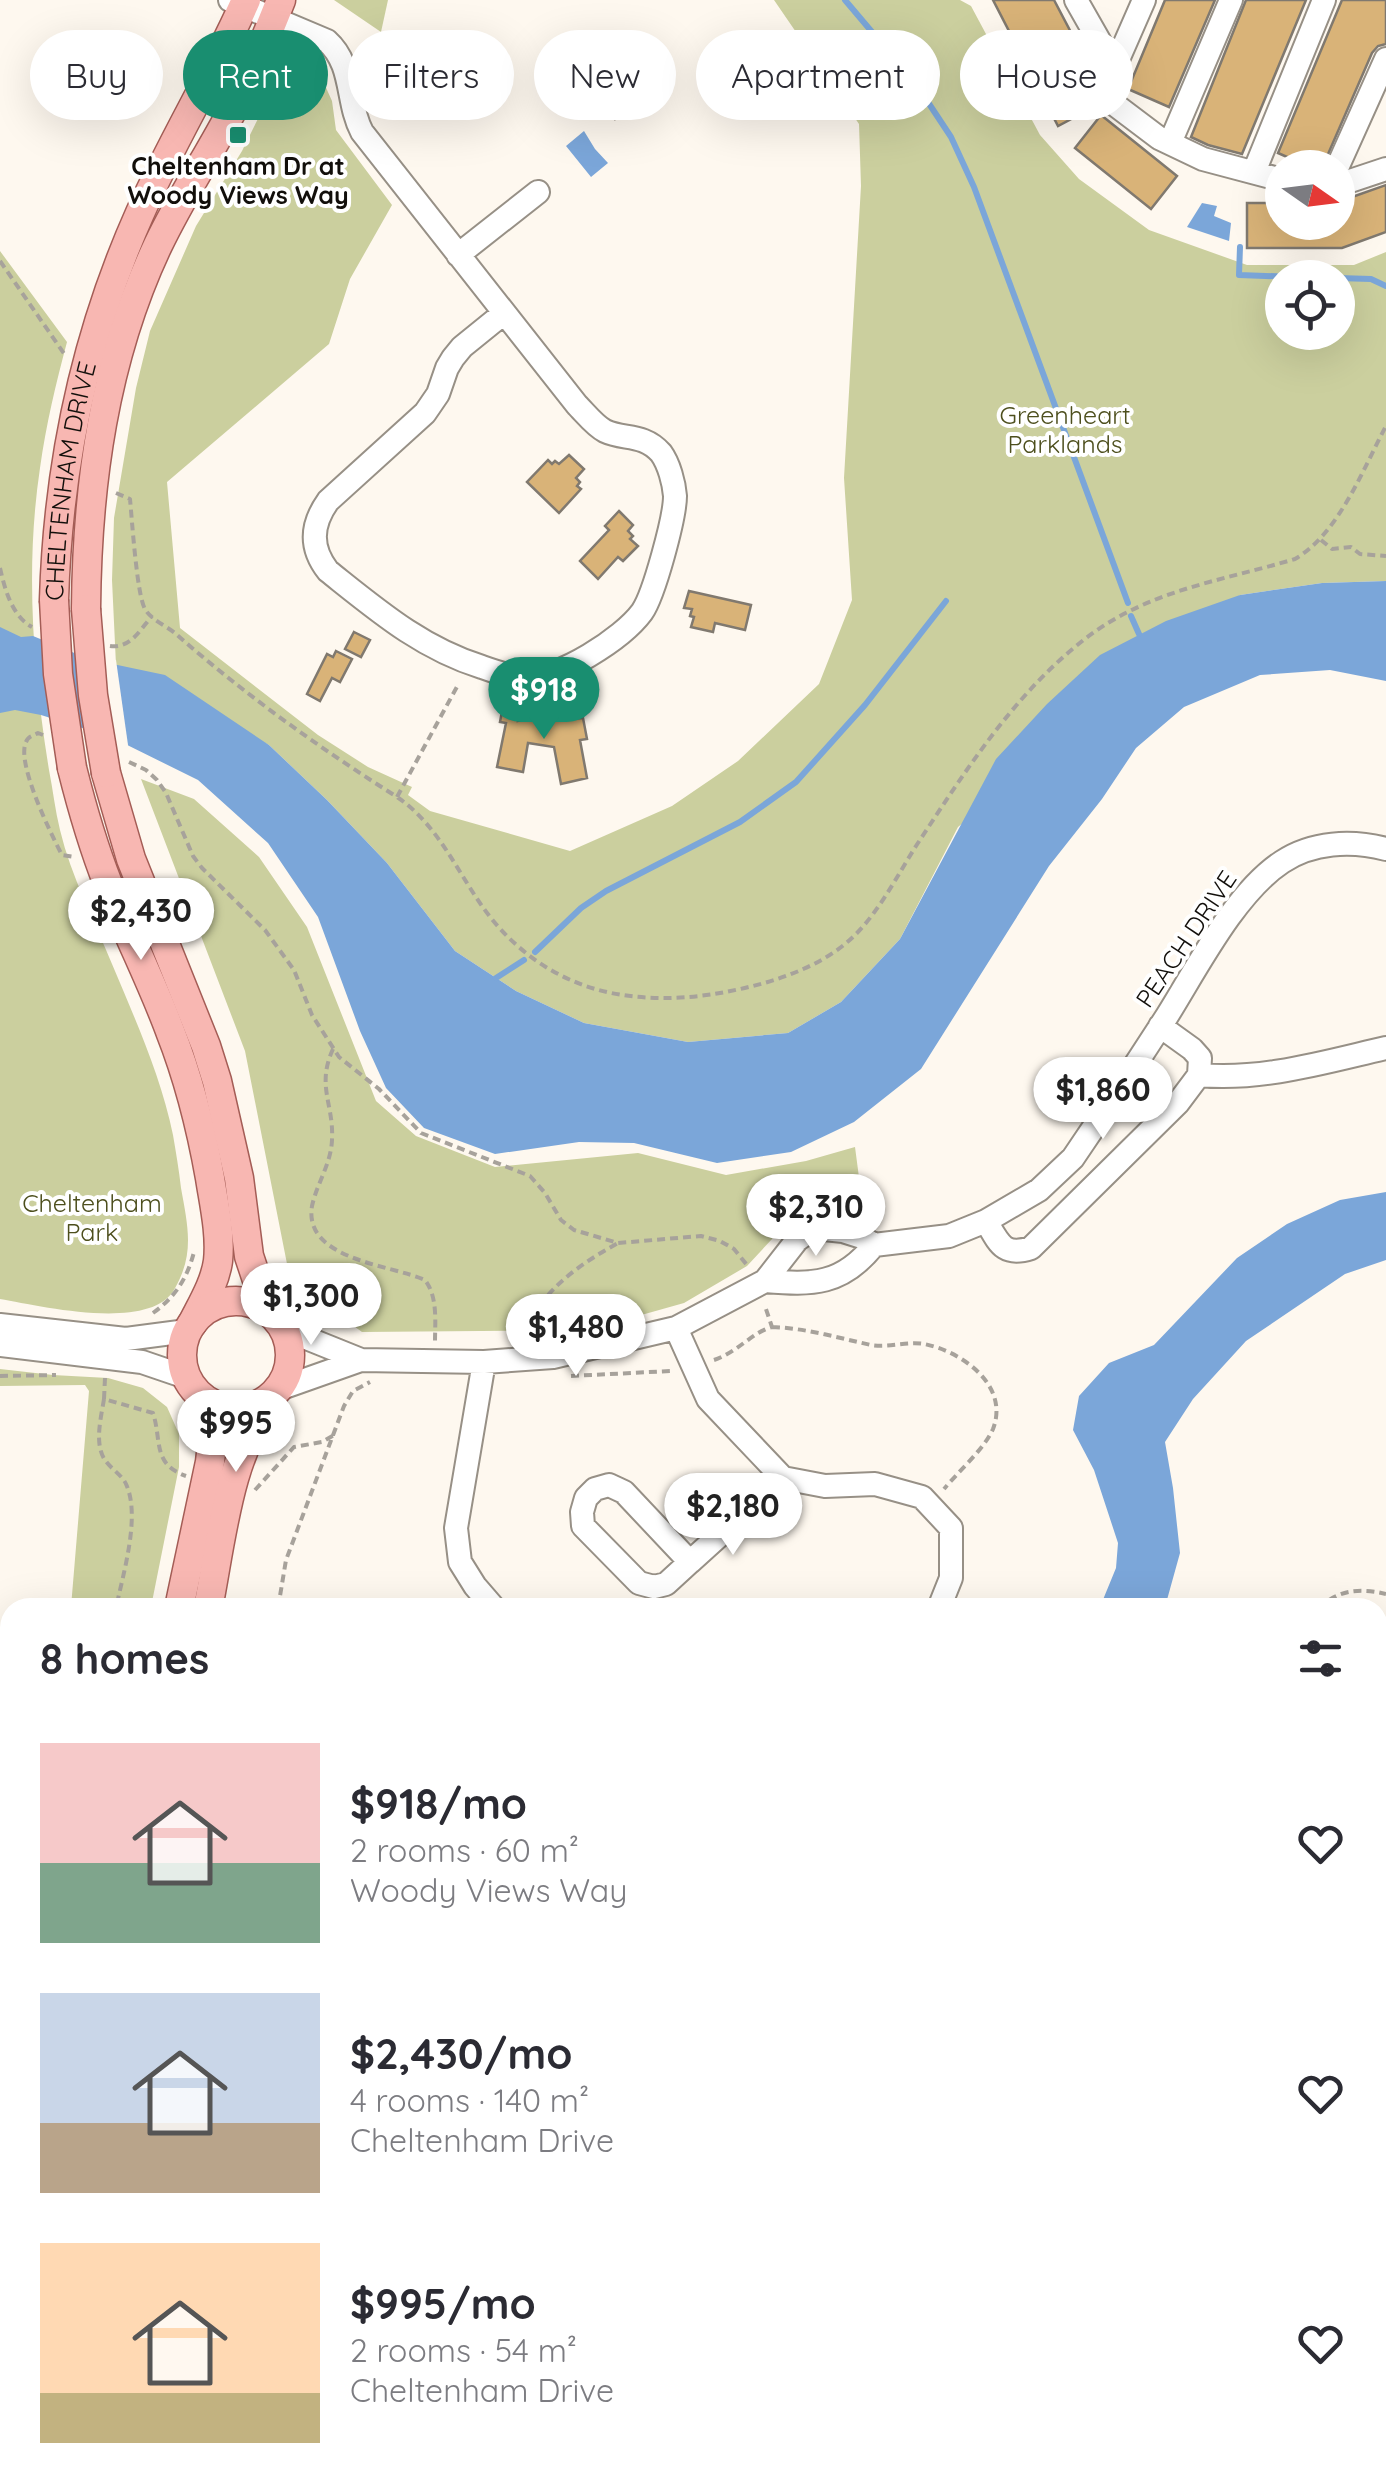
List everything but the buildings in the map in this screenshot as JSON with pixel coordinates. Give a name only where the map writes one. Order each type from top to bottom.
[{"type":"main road","name":"CHELTENHAM DRIVE","points":[[190,1327],[218,1262],[204,1147],[194,1100],[169,1028],[90,835],[72,768],[58,674],[54,600],[58,520],[73,420],[111,281],[152,187],[222,52],[240,2]]},
{"type":"main road","name":"CHELTENHAM DRIVE","points":[[277,9],[233,109],[158,246],[125,333],[101,426],[94,474],[86,557],[86,609],[93,695],[131,860],[211,1064],[235,1158],[249,1256],[278,1321]]},
{"type":"main road","points":[[210,1598],[242,1454],[257,1420],[277,1390],[288,1370],[289,1342],[278,1321],[252,1303],[230,1300],[210,1308],[190,1327],[182,1352],[186,1378],[208,1402],[223,1408],[248,1409],[263,1403],[277,1390]]},
{"type":"main road","points":[[181,1598],[210,1462],[208,1402]]},
{"type":"street","points":[[1076,0],[1093,30]]},
{"type":"street","points":[[1131,30],[1144,0]]},
{"type":"street","points":[[1170,143],[1231,0]]},
{"type":"street","points":[[1254,172],[1324,0]]},
{"type":"street","points":[[240,2],[277,9],[335,48],[347,72],[349,98],[362,132],[577,406],[605,431],[645,441],[662,454],[672,477],[675,499],[651,597],[638,617],[616,636],[564,670],[540,677],[504,674],[470,664],[413,637],[328,572],[316,549],[315,524],[328,501],[425,414],[453,358],[504,313]]},
{"type":"street","points":[[1346,150],[1386,59]]},
{"type":"street","points":[[1133,118],[1159,138],[1204,158],[1265,175]]},
{"type":"street","points":[[1355,179],[1386,169]]},
{"type":"street","points":[[458,255],[538,192]]},
{"type":"street","name":"PEACH DRIVE","points":[[760,1283],[833,1278],[858,1262],[874,1245],[949,1236],[986,1222],[1038,1190],[1073,1158],[1227,921],[1257,882],[1294,854],[1328,845],[1352,843],[1386,849]]},
{"type":"street","points":[[986,1222],[1008,1250],[1032,1248],[1178,1104],[1198,1076],[1201,1064],[1197,1053],[1160,1026]]},
{"type":"street","points":[[1198,1076],[1274,1072],[1386,1048]]},
{"type":"street","name":"PEACH DRIVE","points":[[277,1390],[434,1361],[484,1362],[587,1350],[676,1328],[760,1283],[798,1240],[814,1228],[843,1231],[874,1245]]},
{"type":"street","name":"PEACH DRIVE","points":[[278,1321],[364,1371]]},
{"type":"street","points":[[0,1325],[126,1339],[190,1327]]},
{"type":"street","points":[[676,1328],[708,1399],[783,1478],[825,1486],[875,1484],[922,1497],[950,1528],[951,1578],[943,1598]]},
{"type":"street","points":[[0,1345],[142,1362],[186,1378]]},
{"type":"street","points":[[484,1362],[456,1528],[460,1562],[485,1598]]},
{"type":"street","points":[[690,1562],[624,1492],[609,1486],[595,1489],[586,1498],[583,1526],[639,1583],[654,1587],[666,1584],[783,1478]]},
{"type":"path","points":[[0,260],[65,354]]},
{"type":"path","points":[[112,492],[130,499],[146,611],[214,667],[363,776],[412,806],[506,936],[544,966],[599,990],[636,996],[697,997],[759,985],[798,970],[854,936],[951,792],[1042,676],[1082,640],[1122,613],[1164,594],[1294,559],[1311,550],[1342,508],[1386,426]]},
{"type":"path","points":[[1321,540],[1332,549],[1351,547],[1360,554],[1386,556]]},
{"type":"path","points":[[397,798],[470,664]]},
{"type":"path","points":[[54,738],[38,733],[26,742],[24,754],[28,775],[62,855],[77,856],[72,844]]},
{"type":"path","points":[[112,766],[134,764],[156,780],[166,793],[192,856],[265,930],[294,970],[312,1015],[339,1057],[379,1089],[421,1133],[530,1176],[561,1220],[574,1230],[618,1243],[701,1236],[720,1241],[734,1249],[760,1283],[772,1326]]},
{"type":"path","points":[[334,1049],[324,1080],[333,1136],[330,1157],[313,1204],[314,1228],[320,1238],[346,1255],[425,1280],[433,1299],[434,1361]]},
{"type":"path","points":[[524,1359],[525,1336],[538,1308],[582,1264],[618,1243]]},
{"type":"path","points":[[152,1314],[183,1284],[194,1250]]},
{"type":"path","points":[[280,1280],[314,1318]]},
{"type":"path","points":[[570,1376],[680,1370],[720,1358],[772,1326],[878,1346],[913,1342],[952,1353],[983,1377],[996,1405],[987,1438],[930,1506]]},
{"type":"path","points":[[106,1369],[99,1437],[103,1458],[126,1483],[132,1512],[118,1598]]},
{"type":"path","points":[[280,1598],[286,1560],[348,1398],[364,1371],[378,1380]]},
{"type":"path","points":[[0,1376],[67,1375]]},
{"type":"path","points":[[104,1399],[152,1413],[159,1434],[159,1454],[166,1466],[186,1476]]},
{"type":"path","points":[[249,1491],[253,1492],[294,1447],[334,1436]]},
{"type":"path","points":[[1333,1598],[1354,1589],[1386,1594]]},
{"type":"green space","points":[[334,0],[388,0],[381,30]]},
{"type":"green space","name":"Greenheart Parklands","points":[[774,0],[960,0],[971,6],[984,30],[960,30],[960,120],[1032,120],[1040,135],[1079,179],[1149,230],[1247,265],[1265,265],[1265,350],[1355,350],[1355,265],[1386,252],[1386,581],[1322,583],[1240,595],[958,827],[900,939],[841,1002],[788,1033],[688,1042],[584,1023],[516,991],[455,951],[387,863],[269,745],[116,665],[114,518],[150,331],[196,226],[257,120],[328,120],[328,92],[336,130],[392,205],[350,279],[329,344],[167,482],[180,628],[318,735],[368,767],[412,787],[408,795],[430,811],[570,851],[672,806],[738,761],[819,684],[852,600],[844,478],[861,186],[856,120],[940,120],[940,30],[795,30]]},
{"type":"green space","name":"Cheltenham Park","points":[[0,251],[67,342],[42,452],[32,581],[43,732],[57,815],[77,881],[162,1091],[187,1228],[185,1264],[174,1290],[161,1303],[119,1313],[66,1310],[0,1299]]},
{"type":"green space","points":[[141,779],[194,799],[259,857],[307,927],[376,1101],[416,1136],[495,1167],[638,1153],[726,1175],[806,1161],[855,1147],[865,1223],[799,1210],[747,1266],[684,1303],[588,1330],[362,1332],[290,1279],[245,1051]]},
{"type":"green space","points":[[0,1369],[108,1378],[143,1388],[167,1407],[179,1434],[179,1467],[153,1598],[72,1598],[89,1391],[85,1385],[0,1386]]},
{"type":"water","points":[[584,131],[608,163],[591,177],[566,146]]},
{"type":"water","points":[[1202,203],[1217,206],[1214,216],[1231,223],[1229,241],[1187,227]]},
{"type":"water","points":[[1386,581],[1386,681],[1330,670],[1260,675],[1184,707],[1136,748],[1049,866],[921,1069],[854,1122],[791,1152],[717,1163],[634,1143],[579,1142],[495,1154],[424,1128],[386,1088],[360,1031],[318,917],[268,843],[198,780],[111,737],[41,715],[15,710],[0,713],[0,627],[89,659],[165,675],[269,745],[387,863],[455,951],[516,991],[584,1023],[688,1042],[788,1033],[841,1002],[900,939],[996,759],[1100,655],[1166,621],[1240,595],[1322,583]]},
{"type":"water","points":[[1386,1192],[1386,1260],[1345,1274],[1246,1341],[1193,1399],[1165,1442],[1180,1553],[1168,1598],[1104,1598],[1116,1568],[1118,1543],[1094,1470],[1073,1430],[1079,1396],[1109,1363],[1154,1345],[1237,1258],[1287,1224],[1340,1200]]},
{"type":"pier","points":[[91,655],[116,660],[129,752],[109,741]]},
{"type":"waterway","points":[[845,0],[916,84],[951,137],[974,187],[1128,603]]},
{"type":"waterway","points":[[1240,247],[1239,275],[1265,276]]},
{"type":"waterway","points":[[1355,279],[1371,279],[1386,286]]},
{"type":"waterway","points":[[535,952],[581,908],[606,891],[740,822],[796,782],[865,705],[946,601]]},
{"type":"waterway","points":[[1131,616],[1139,634]]},
{"type":"waterway","points":[[496,978],[524,960]]},
{"type":"place","name":"Cheltenham Dr at Woody Views Way","points":[[238,135]]}]
